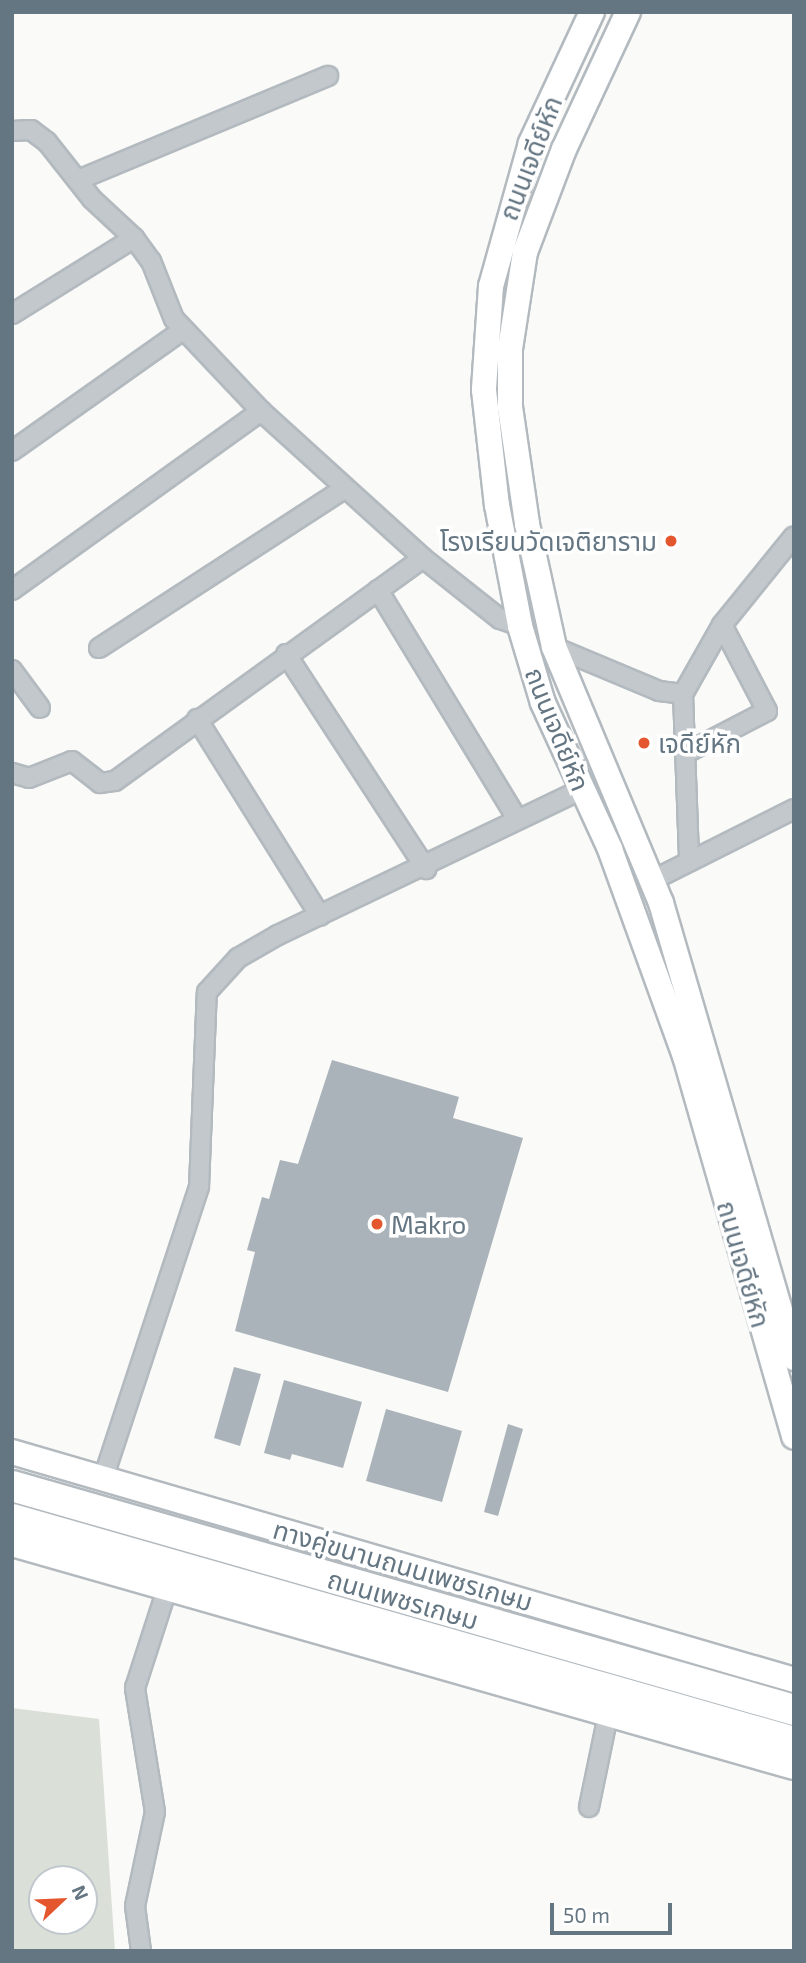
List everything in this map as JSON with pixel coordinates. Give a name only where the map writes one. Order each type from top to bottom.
[{"type":"highway","name":"ถนนเพชรเกษม","points":[[12,1486],[520,1634],[794,1710]]},
{"type":"highway","name":"ถนนเพชรเกษม","points":[[12,1519],[509,1663],[794,1742]]},
{"type":"main road","name":"ถนนเจดีย์หัก","points":[[592,12],[531,144],[505,221],[484,346],[489,445],[520,626],[543,703],[610,849],[685,1056],[794,1437]]},
{"type":"main road","name":"ถนนเจดีย์หัก","points":[[628,12],[540,207],[515,295],[510,407],[527,524],[554,647],[593,750],[653,880],[794,1358]]},
{"type":"main road","name":"ทางคู่ขนานถนนเพชรเกษม","points":[[12,1452],[793,1679]]},
{"type":"main road","points":[[12,1545],[794,1767]]},
{"type":"street","points":[[78,180],[328,76]]},
{"type":"street","points":[[12,131],[31,130],[47,142],[78,180],[134,238],[151,261],[183,330],[261,411],[423,558],[499,619],[520,626]]},
{"type":"street","points":[[12,314],[134,238]]},
{"type":"street","points":[[12,451],[183,330]]},
{"type":"street","points":[[12,590],[261,411]]},
{"type":"street","points":[[99,648],[345,488]]},
{"type":"street","points":[[689,861],[688,751],[683,694],[722,625],[794,536]]},
{"type":"street","points":[[12,773],[29,778],[72,761],[106,785],[423,558]]},
{"type":"street","points":[[378,590],[518,820]]},
{"type":"street","points":[[688,751],[766,711],[722,625]]},
{"type":"street","points":[[554,647],[659,691],[683,694]]},
{"type":"street","points":[[286,654],[426,869]]},
{"type":"street","points":[[12,670],[40,708]]},
{"type":"street","points":[[197,719],[320,916]]},
{"type":"street","points":[[103,1479],[199,1187],[207,992],[238,957],[320,916],[426,869],[581,790]]},
{"type":"street","points":[[653,880],[794,809]]},
{"type":"street","points":[[141,1951],[135,1906],[155,1812],[135,1688],[167,1589]]},
{"type":"street","points":[[589,1807],[608,1715]]},
{"type":"shaded area","points":[[12,1708],[99,1719],[115,1951],[12,1951]]},
{"type":"building","name":"Makro","points":[[332,1060],[459,1097],[453,1118],[523,1138],[448,1392],[235,1331],[255,1252],[247,1250],[262,1197],[269,1199],[280,1160],[298,1164]]},
{"type":"building","points":[[234,1367],[261,1374],[240,1446],[214,1438]]},
{"type":"building","points":[[284,1380],[362,1402],[343,1468],[292,1454],[290,1460],[264,1453]]},
{"type":"building","points":[[386,1409],[462,1431],[442,1502],[366,1481]]},
{"type":"building","points":[[508,1424],[523,1429],[498,1516],[484,1512]]},
{"type":"place","name":"โรงเรียนวัดเจติยาราม","points":[[671,541]]},
{"type":"place","name":"เจดีย์หัก","points":[[644,743]]},
{"type":"place","name":"Makro","points":[[377,1224]]}]
